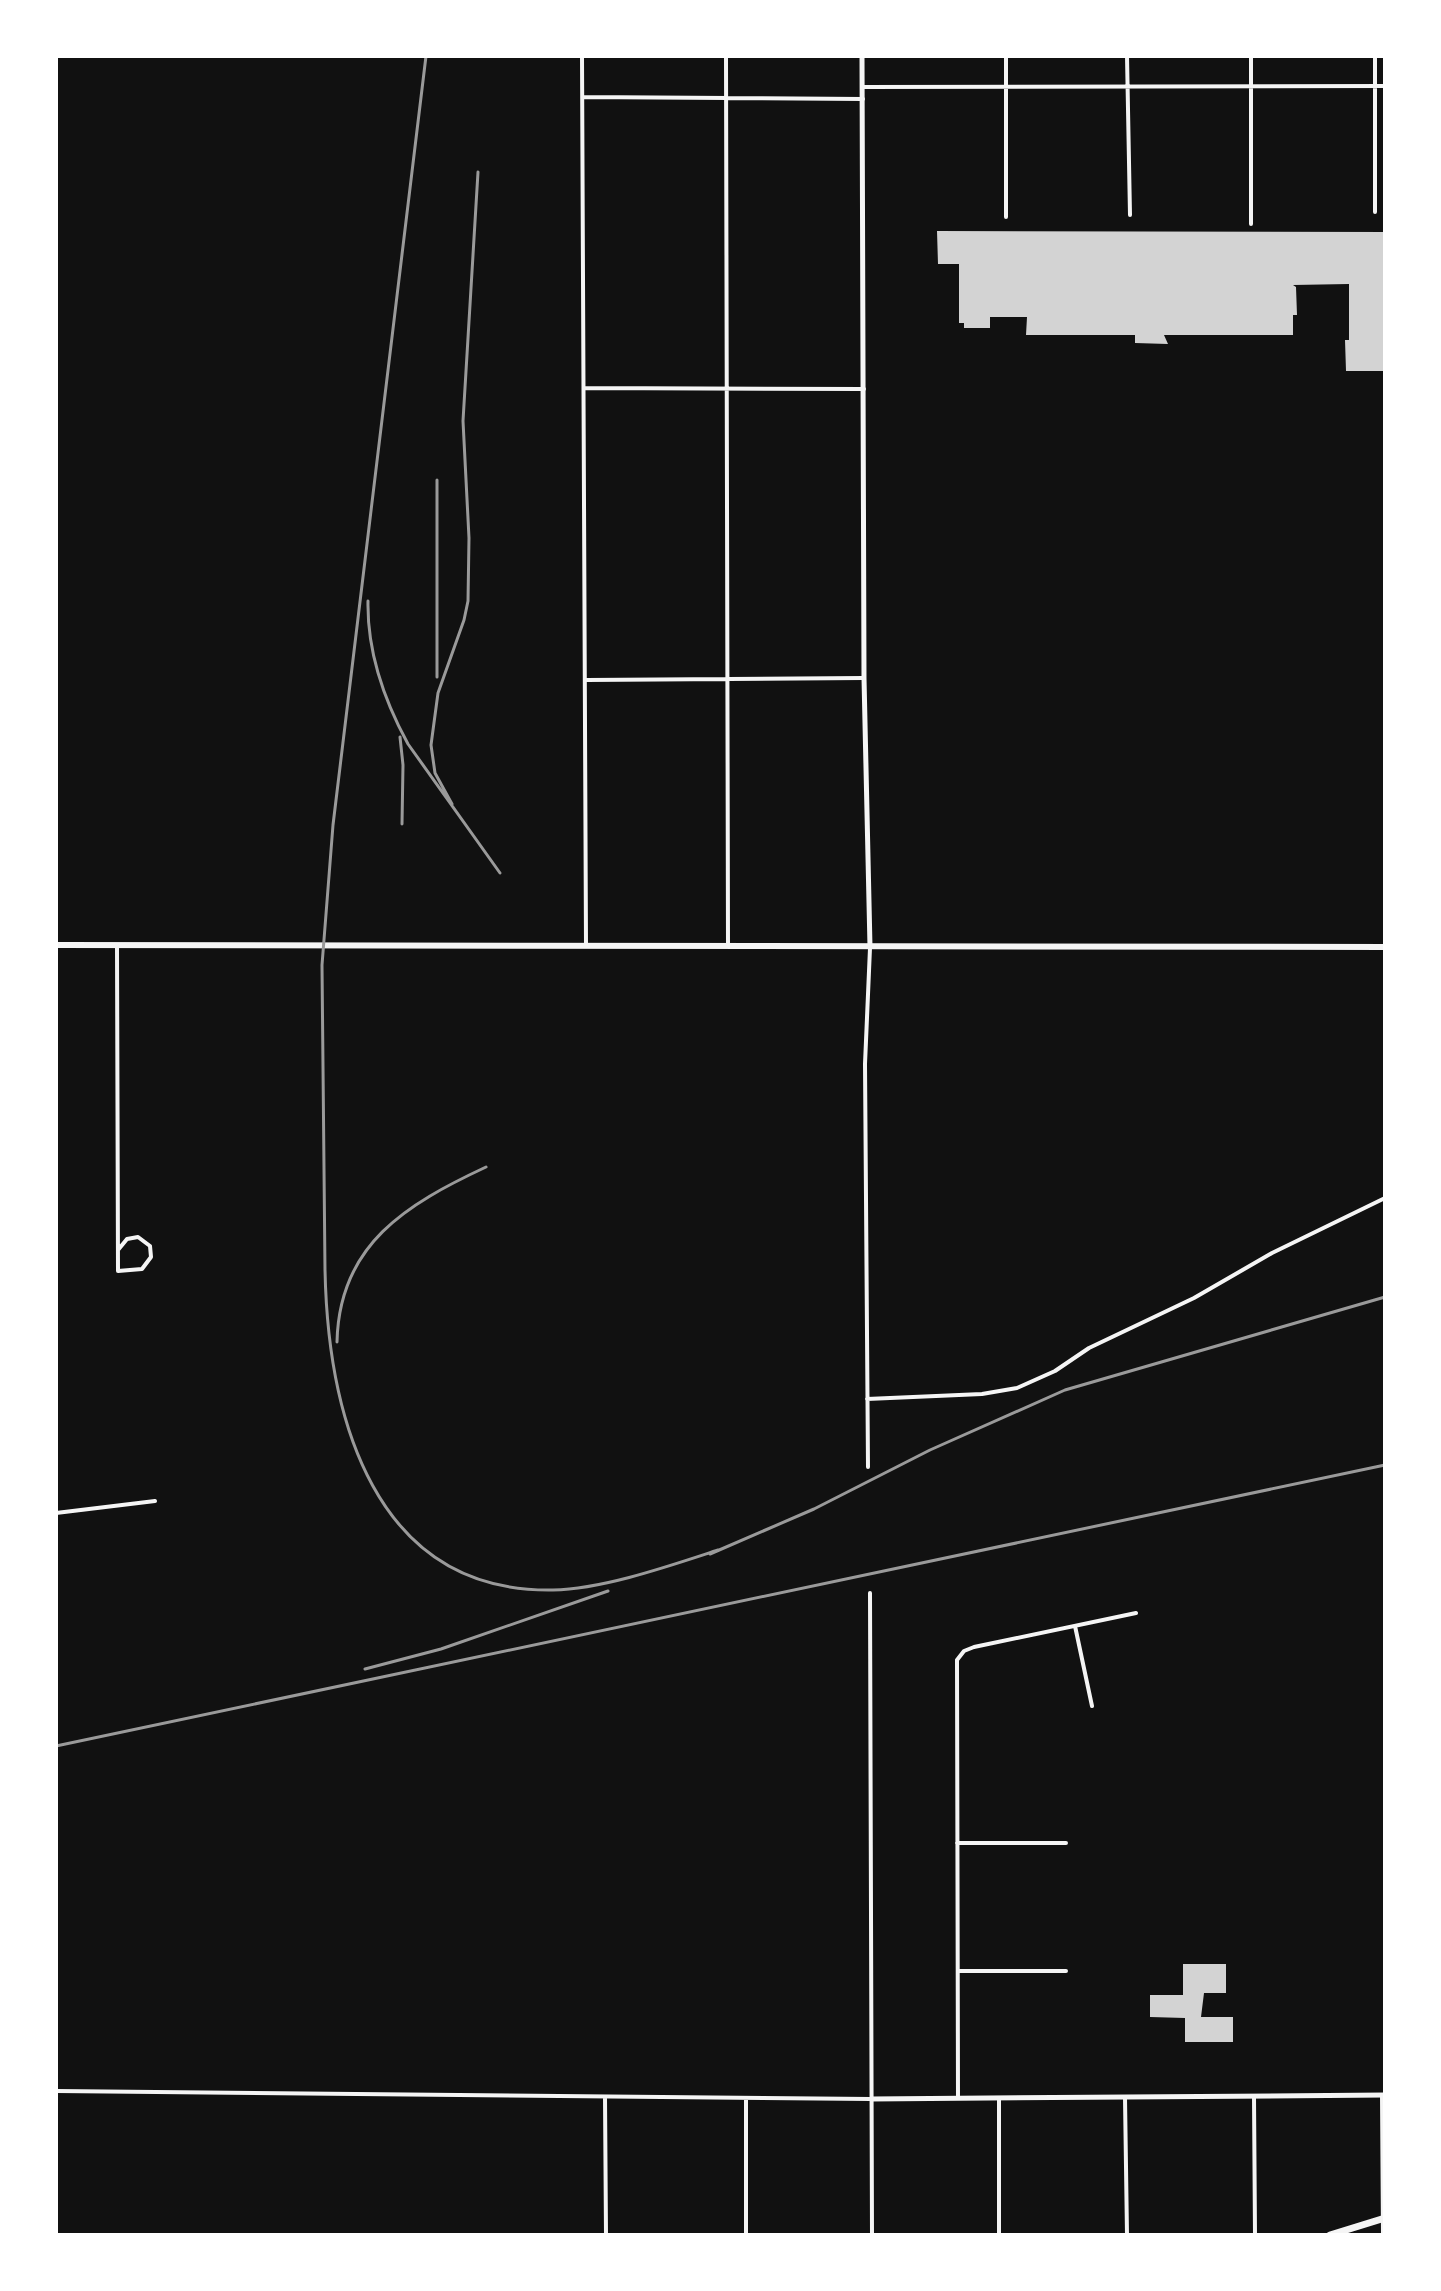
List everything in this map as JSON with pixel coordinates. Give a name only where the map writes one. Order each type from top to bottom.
[{"type":"main road","points":[[56,945],[1385,947]]},
{"type":"main road","points":[[1330,2235],[1384,2219]]},
{"type":"street","points":[[582,56],[586,946]]},
{"type":"street","points":[[726,56],[728,947]]},
{"type":"street","points":[[862,56],[864,678],[870,948],[865,1064],[868,1467]]},
{"type":"street","points":[[1006,56],[1006,217]]},
{"type":"street","points":[[1127,56],[1130,215]]},
{"type":"street","points":[[1251,56],[1251,224]]},
{"type":"street","points":[[1375,56],[1375,212]]},
{"type":"street","points":[[863,87],[1385,86]]},
{"type":"street","points":[[583,97],[863,99]]},
{"type":"street","points":[[585,388],[864,389]]},
{"type":"street","points":[[586,680],[864,678]]},
{"type":"street","points":[[117,945],[118,1271],[142,1269],[151,1257],[150,1246],[138,1237],[127,1239],[118,1250]]},
{"type":"street","points":[[867,1399],[982,1394],[1017,1388],[1055,1371],[1089,1348],[1194,1298],[1272,1253],[1385,1198]]},
{"type":"street","points":[[56,1513],[155,1501]]},
{"type":"street","points":[[870,1593],[872,2235]]},
{"type":"street","points":[[958,2098],[956,1674],[960,1655],[979,1646],[1136,1613]]},
{"type":"street","points":[[1075,1626],[1092,1706]]},
{"type":"street","points":[[957,1843],[1066,1843]]},
{"type":"street","points":[[958,1971],[1066,1971]]},
{"type":"street","points":[[56,2091],[871,2099],[1383,2095],[1383,2235]]},
{"type":"street","points":[[605,2097],[606,2235]]},
{"type":"street","points":[[1254,2097],[1255,2235]]},
{"type":"street","points":[[746,2098],[746,2235]]},
{"type":"street","points":[[999,2098],[999,2235]]},
{"type":"street","points":[[1125,2098],[1127,2235]]},
{"type":"building","points":[[937,231],[1385,232],[1385,371],[1346,371],[1349,284],[1293,285],[1296,287],[1297,315],[1293,315],[1293,335],[1164,335],[1168,344],[1135,343],[1135,335],[1026,335],[1027,317],[990,317],[990,328],[964,328],[964,323],[959,323],[959,264],[938,264]]},
{"type":"building","points":[[1183,1964],[1226,1964],[1226,1993],[1204,1993],[1201,2017],[1233,2017],[1233,2042],[1185,2042],[1185,2018],[1150,2017],[1150,1995],[1183,1995]]},
{"type":"railway","points":[[426,56],[333,825],[322,965],[325,1270],[328,1326],[337,1382],[351,1436],[373,1486],[403,1528],[442,1562],[492,1583],[553,1590],[614,1581],[718,1550]]},
{"type":"railway","points":[[452,804],[435,773],[431,745],[438,693],[468,601],[469,538],[463,421],[478,172]]},
{"type":"railway","points":[[437,480],[437,677]]},
{"type":"railway","points":[[368,601],[374,657],[399,727],[500,873]]},
{"type":"railway","points":[[400,737],[402,824]]},
{"type":"railway","points":[[337,1342],[341,1308],[350,1279],[364,1253],[405,1213],[430,1196],[486,1167]]},
{"type":"railway","points":[[710,1554],[814,1509],[930,1450],[1065,1390],[1385,1297]]},
{"type":"railway","points":[[56,1746],[1385,1465]]},
{"type":"railway","points":[[365,1669],[441,1649],[608,1591]]}]
